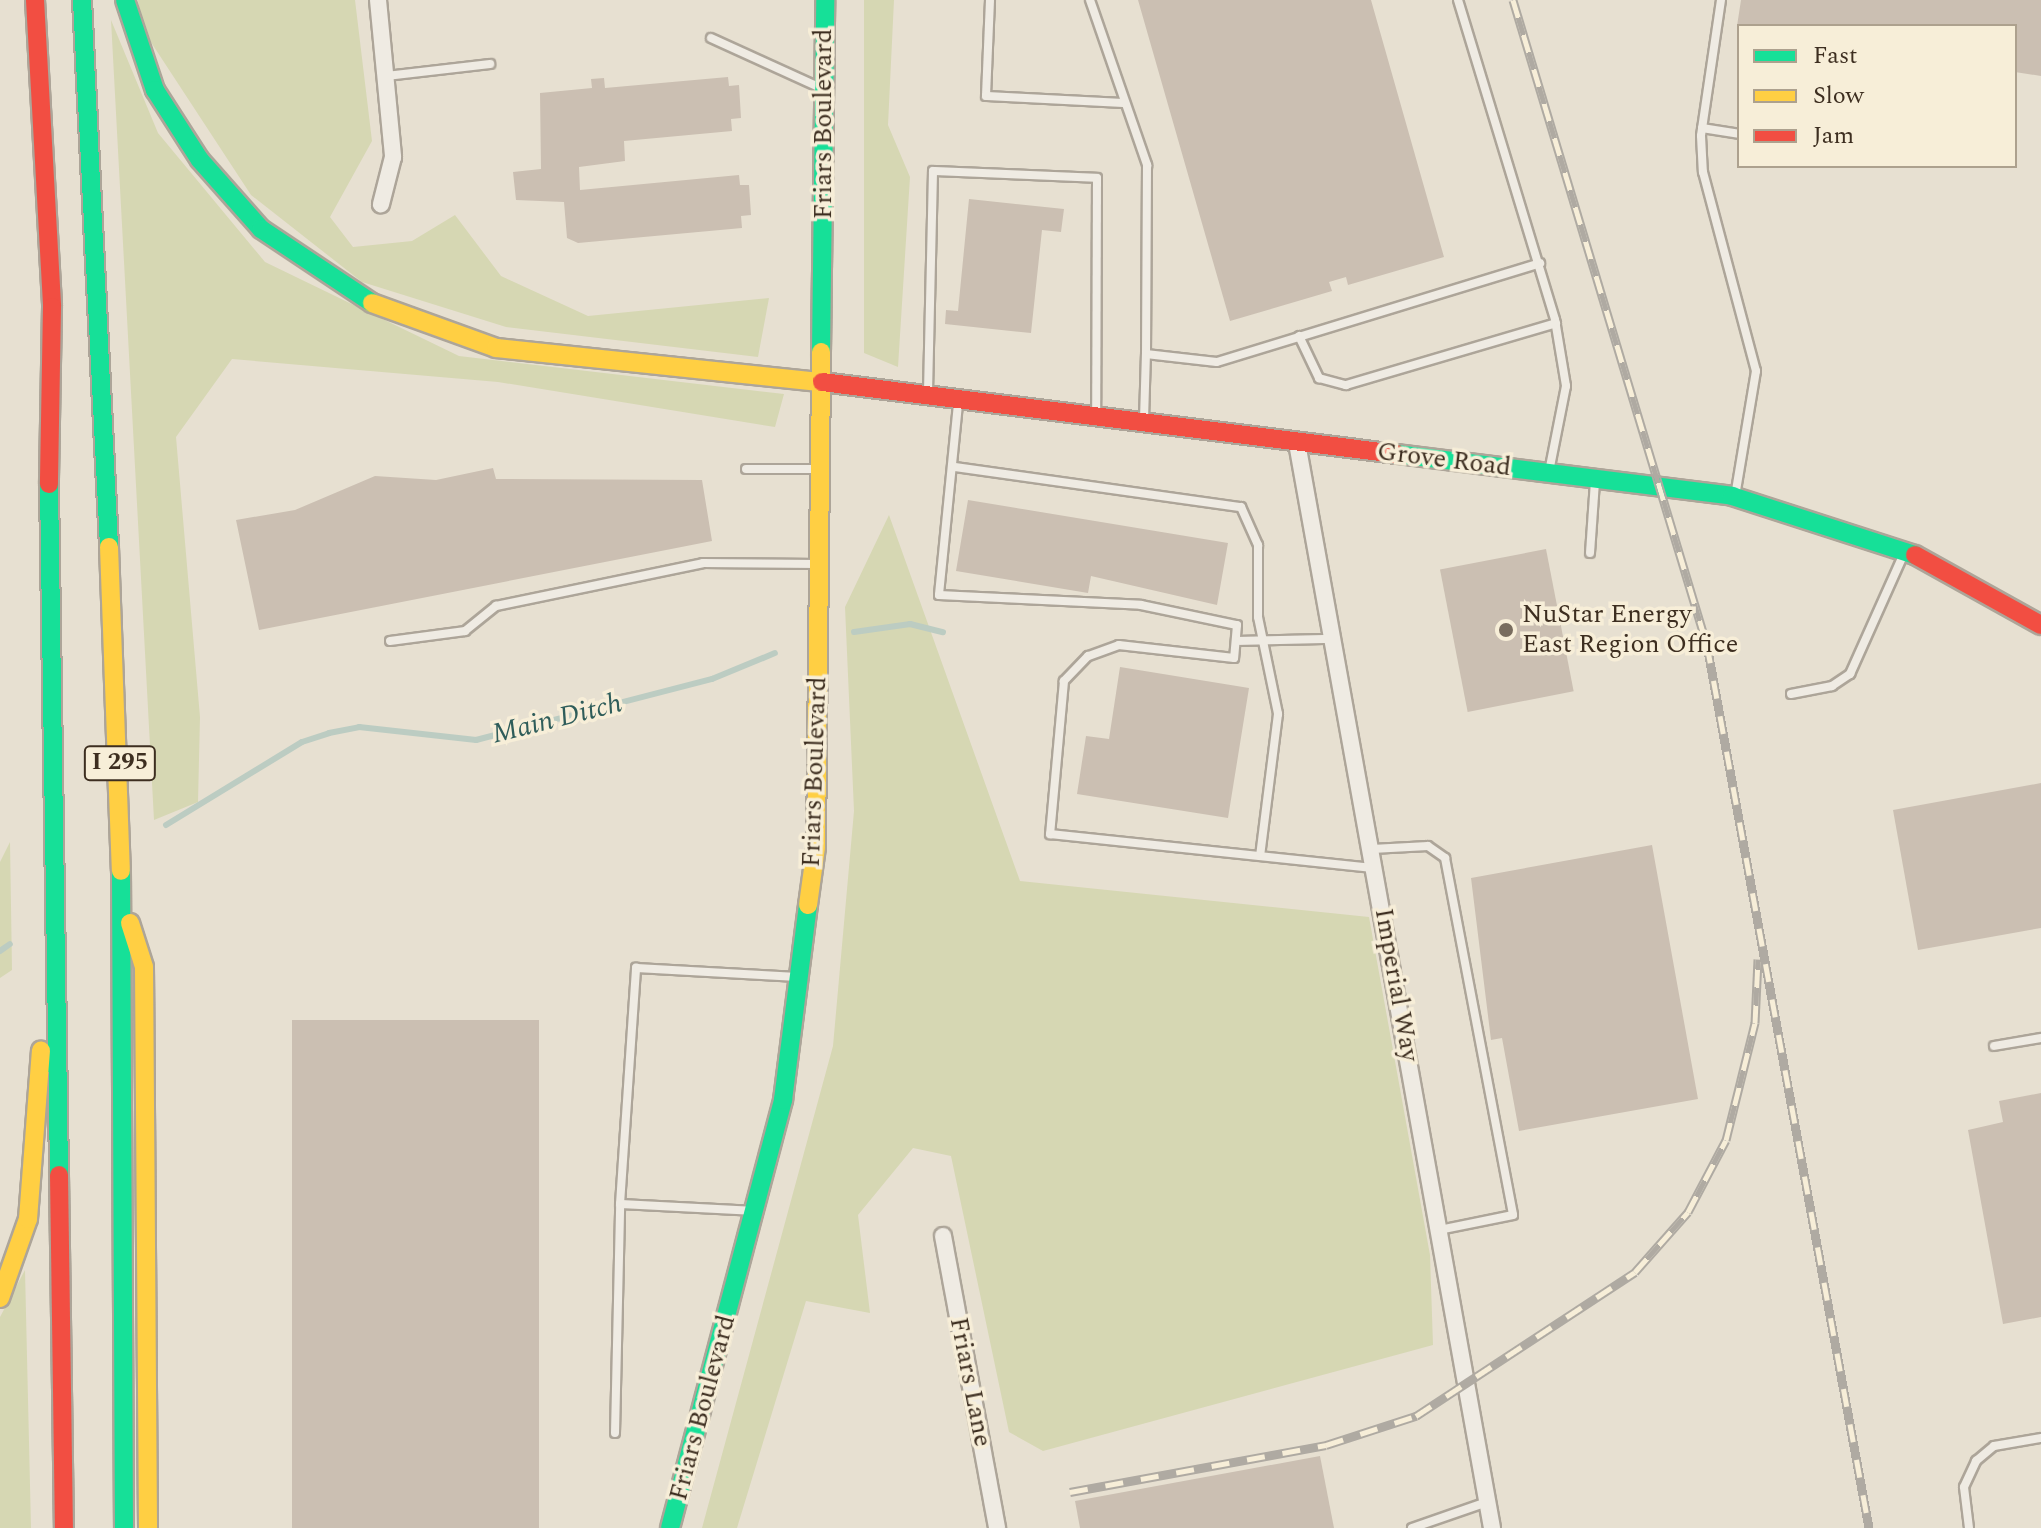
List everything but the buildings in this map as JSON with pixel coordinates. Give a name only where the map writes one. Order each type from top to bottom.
[{"type":"main road","name":"I 295","points":[[35,0],[52,307],[48,448],[64,1528]]},
{"type":"main road","name":"I 295","points":[[82,0],[111,509],[122,894],[124,1528]]},
{"type":"main road","name":"Grove Road","points":[[125,0],[155,90],[200,160],[261,229],[341,288],[418,325],[496,348],[822,382],[928,401],[1595,477],[1735,497],[1906,550],[2041,625]]},
{"type":"main road","name":"Friars Boulevard","points":[[670,1528],[756,1212],[802,977],[816,847],[825,0]]},
{"type":"main road","points":[[0,1298],[28,1219],[41,1096],[31,580],[48,448]]},
{"type":"main road","points":[[122,894],[144,967],[148,1528]]},
{"type":"street","points":[[378,0],[393,157],[381,204]]},
{"type":"street","name":"Imperial Way","points":[[1297,443],[1492,1528]]},
{"type":"street","name":"Friars Lane","points":[[943,1236],[997,1528]]},
{"type":"lane","points":[[990,0],[986,96],[1124,103]]},
{"type":"lane","points":[[1090,0],[1147,165],[1144,426]]},
{"type":"lane","points":[[1458,0],[1556,323],[1566,386],[1549,472]]},
{"type":"lane","points":[[1721,0],[1702,128],[1703,172],[1755,346],[1735,497]]},
{"type":"lane","points":[[711,38],[825,90]]},
{"type":"lane","points":[[386,76],[490,64]]},
{"type":"lane","points":[[1702,128],[1737,134]]},
{"type":"lane","points":[[928,401],[933,171],[1097,178],[1096,420]]},
{"type":"lane","points":[[1146,354],[1217,362],[1540,263]]},
{"type":"lane","points":[[1299,336],[1319,378],[1346,385],[1556,323]]},
{"type":"lane","points":[[958,404],[955,467],[939,595],[1141,605],[1230,619],[1240,641],[1234,658],[1119,645],[1088,656],[1064,681],[1050,834],[1375,868]]},
{"type":"lane","points":[[955,467],[1241,507],[1258,545],[1258,617],[1266,643],[1278,714],[1260,856]]},
{"type":"lane","points":[[746,469],[820,469]]},
{"type":"lane","points":[[1590,553],[1595,477]]},
{"type":"lane","points":[[1791,694],[1832,686],[1850,674],[1906,550]]},
{"type":"lane","points":[[390,641],[465,631],[496,606],[703,563],[819,564]]},
{"type":"lane","points":[[1240,641],[1266,643],[1331,639]]},
{"type":"lane","points":[[1372,849],[1428,846],[1445,858],[1513,1215],[1439,1230]]},
{"type":"lane","points":[[615,1433],[620,1204],[636,968],[802,977]]},
{"type":"lane","points":[[1994,1046],[2041,1038]]},
{"type":"lane","points":[[620,1204],[756,1212]]},
{"type":"lane","points":[[1969,1528],[1964,1487],[1976,1461],[1994,1446],[2041,1438]]},
{"type":"lane","points":[[1412,1528],[1488,1502]]},
{"type":"green space","points":[[138,0],[355,0],[372,141],[330,217],[353,247],[412,241],[455,215],[501,276],[588,316],[769,298],[758,357],[506,327],[362,282],[251,195],[141,27]]},
{"type":"green space","points":[[864,0],[894,0],[888,125],[910,177],[898,367],[864,353]]},
{"type":"green space","points":[[111,20],[158,133],[265,262],[459,356],[784,394],[775,427],[498,382],[232,359],[176,437],[200,717],[198,802],[154,820]]},
{"type":"green space","points":[[889,515],[1020,881],[1369,917],[1430,1255],[1433,1345],[1043,1451],[1009,1432],[951,1156],[913,1148],[858,1215],[870,1313],[806,1301],[737,1528],[702,1528],[833,1046],[854,811],[845,607]]},
{"type":"green space","points":[[10,842],[12,970],[0,978],[0,862]]},
{"type":"green space","points":[[25,1270],[31,1528],[0,1528],[0,1317]]},
{"type":"waterway","name":"Main Ditch","points":[[854,632],[910,624],[943,632]]},
{"type":"waterway","name":"Main Ditch","points":[[166,825],[302,742],[329,733],[359,727],[476,740],[712,679],[775,653]]},
{"type":"waterway","name":"Main Ditch","points":[[0,951],[10,944]]},
{"type":"railway","points":[[1513,0],[1707,645],[1869,1528]]},
{"type":"railway","points":[[1070,1492],[1326,1445],[1416,1416],[1635,1272],[1688,1212],[1726,1140],[1755,1023],[1758,959]]},
{"type":"traffic: fast","points":[[82,0],[109,547]]},
{"type":"traffic: fast","points":[[125,0],[155,90],[200,160],[261,229],[372,303]]},
{"type":"traffic: fast","points":[[821,352],[825,0]]},
{"type":"traffic: fast","points":[[1397,454],[1732,496],[1915,555]]},
{"type":"traffic: fast","points":[[49,484],[59,1175]]},
{"type":"traffic: fast","points":[[121,871],[124,1528]]},
{"type":"traffic: fast","points":[[670,1528],[783,1100],[808,905]]},
{"type":"traffic: slow","points":[[372,303],[496,348],[822,382]]},
{"type":"traffic: slow","points":[[808,905],[816,847],[821,352]]},
{"type":"traffic: slow","points":[[109,547],[121,871]]},
{"type":"traffic: slow","points":[[130,923],[144,967],[148,1528]]},
{"type":"traffic: slow","points":[[0,1298],[28,1219],[41,1051]]},
{"type":"traffic: jam","points":[[35,0],[52,307],[49,484]]},
{"type":"traffic: jam","points":[[822,382],[1397,454]]},
{"type":"traffic: jam","points":[[1915,555],[2041,625]]},
{"type":"traffic: jam","points":[[59,1175],[64,1528]]},
{"type":"place","name":"NuStar Energy East Region Office","points":[[1506,630]]}]
